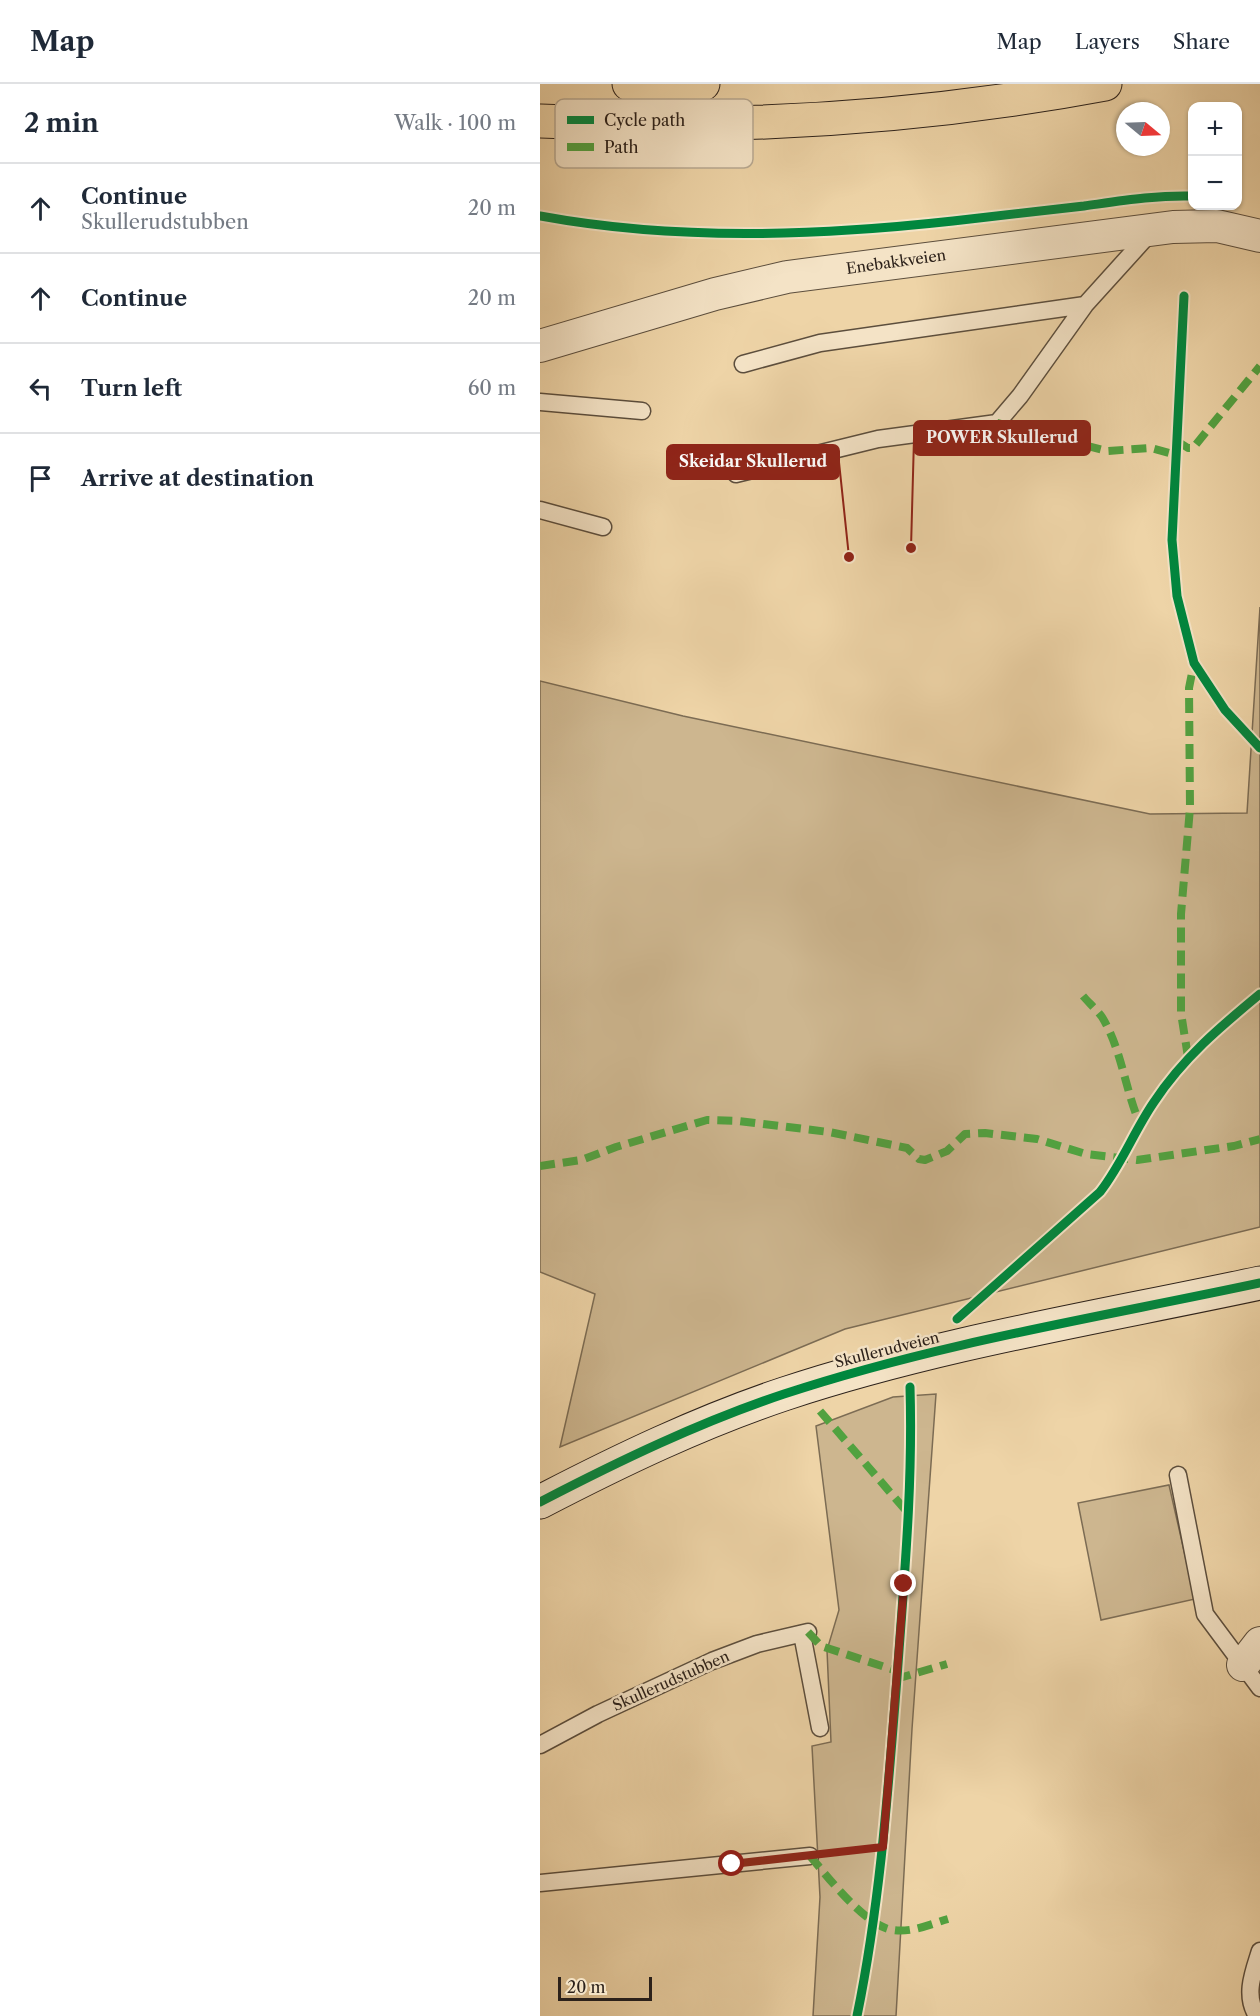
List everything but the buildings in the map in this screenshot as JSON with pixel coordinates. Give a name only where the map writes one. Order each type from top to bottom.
[{"type":"highway","points":[[629,84],[703,84]]},
{"type":"highway","points":[[753,122],[874,116],[972,105],[1105,84]]},
{"type":"highway","points":[[540,121],[555,121]]},
{"type":"main road","name":"Skullerudveien","points":[[540,1502],[688,1431],[826,1381],[1002,1337],[1260,1283]]},
{"type":"street","name":"Enebakkveien","points":[[540,346],[715,294],[787,277],[1154,229],[1217,226],[1260,236]]},
{"type":"lane","points":[[736,474],[878,439],[997,423],[1020,396],[1085,305],[1154,229]]},
{"type":"lane","points":[[743,364],[820,343],[1085,305]]},
{"type":"lane","points":[[540,402],[642,411]]},
{"type":"lane","points":[[540,510],[603,527]]},
{"type":"lane","points":[[1178,1475],[1205,1614],[1254,1665]]},
{"type":"lane","name":"Skullerudstubben","points":[[540,1745],[598,1714],[712,1661],[757,1644],[805,1633],[820,1728]]},
{"type":"lane","points":[[540,1883],[810,1856]]},
{"type":"lane","points":[[1257,2016],[1249,1995],[1252,1974],[1260,1951]]},
{"type":"shaded area","points":[[1260,607],[1260,1227],[845,1329],[560,1447],[595,1294],[540,1272],[540,681],[683,716],[1150,814],[1247,813]]},
{"type":"shaded area","points":[[936,1394],[912,1729],[896,2016],[813,2016],[820,1897],[812,1746],[831,1742],[827,1650],[839,1610],[816,1426],[893,1397]]},
{"type":"shaded area","points":[[1169,1485],[1195,1599],[1101,1620],[1078,1503]]},
{"type":"marked path","points":[[1177,441],[1188,448],[1193,448],[1260,366]]},
{"type":"marked path","points":[[997,423],[1107,451],[1151,448],[1177,455]]},
{"type":"marked path","points":[[1188,1057],[1181,1013],[1181,914],[1190,808],[1189,688],[1194,663]]},
{"type":"marked path","points":[[1083,996],[1100,1014],[1109,1030],[1140,1124]]},
{"type":"marked path","points":[[540,1166],[581,1160],[616,1147],[707,1120],[739,1121],[829,1132],[907,1148],[919,1159],[925,1160],[947,1151],[965,1134],[985,1133],[1037,1139],[1086,1154],[1137,1160],[1234,1146],[1260,1139]]},
{"type":"marked path","points":[[820,1411],[908,1513]]},
{"type":"marked path","points":[[808,1632],[821,1646],[897,1671]]},
{"type":"marked path","points":[[896,1679],[947,1664]]},
{"type":"marked path","points":[[810,1856],[859,1911],[882,1927],[900,1931],[921,1928],[948,1919]]},
{"type":"cycle path","points":[[540,216],[591,224],[694,233],[798,233],[901,226],[1165,196],[1188,196]]},
{"type":"cycle path","points":[[1184,296],[1172,540],[1177,596],[1194,663],[1225,710],[1260,748]]},
{"type":"cycle path","points":[[957,1319],[1100,1192],[1147,1113],[1177,1071],[1217,1031],[1260,994]]},
{"type":"cycle path","points":[[540,1502],[630,1457],[691,1430],[753,1405],[842,1376],[960,1345],[1260,1283]]},
{"type":"cycle path","points":[[857,2016],[872,1932],[890,1763],[907,1532],[910,1387]]},
{"type":"place","name":"POWER Skullerud","points":[[911,548]]},
{"type":"place","name":"Skeidar Skullerud","points":[[849,557]]},
{"type":"route","points":[[732,1864],[883,1847],[904,1584]]}]
